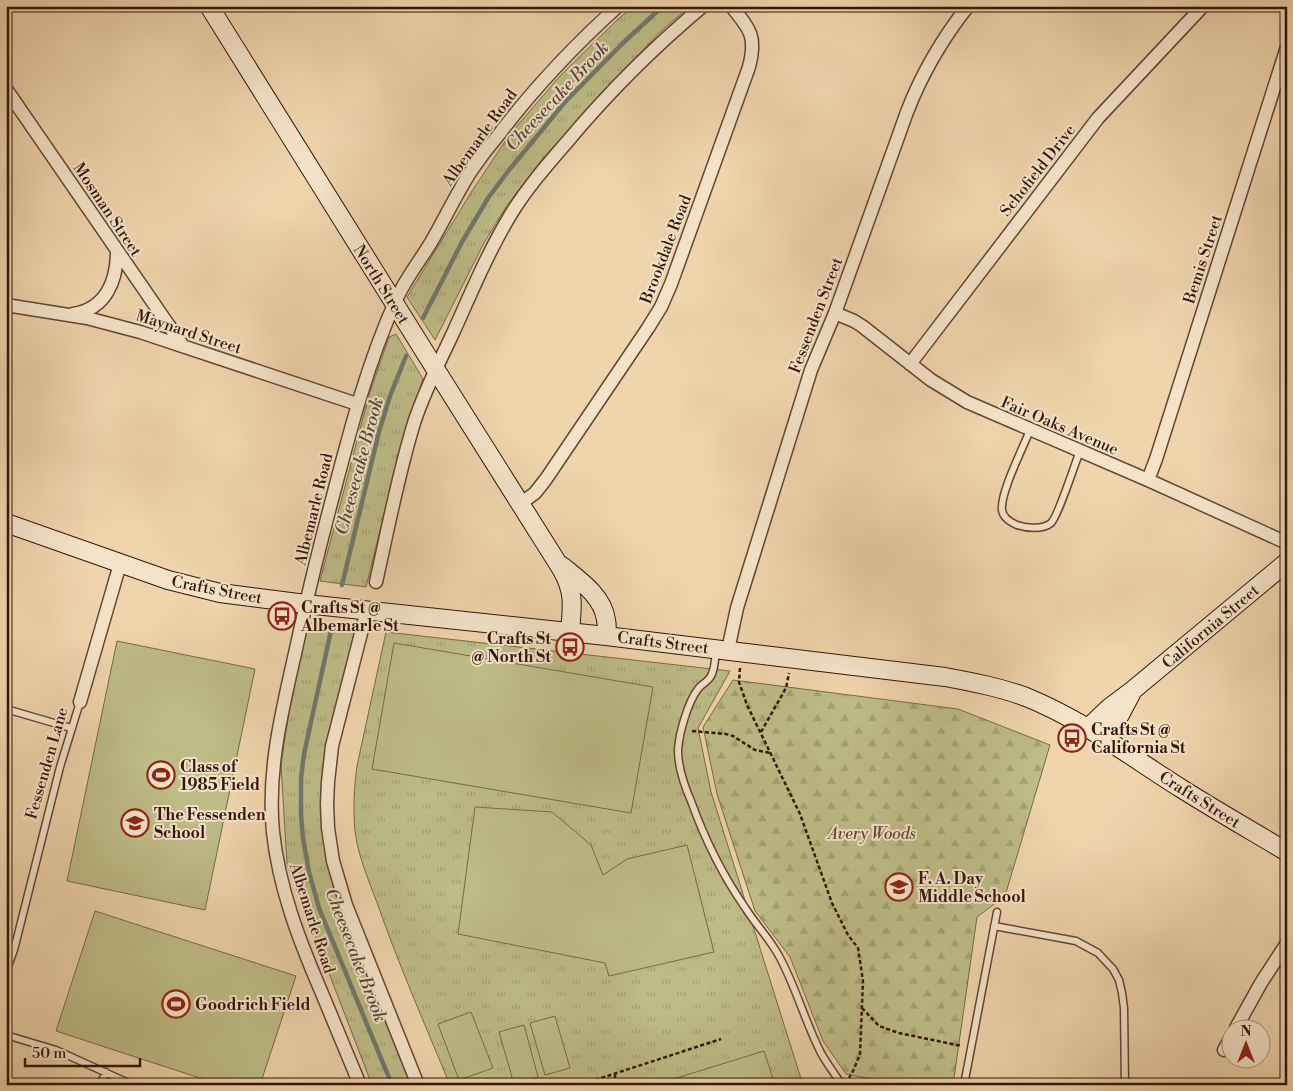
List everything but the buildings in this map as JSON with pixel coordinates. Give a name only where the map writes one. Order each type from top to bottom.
[{"type":"main road","name":"North Street","points":[[209,6],[566,577],[571,590],[570,632]]},
{"type":"main road","name":"Crafts Street","points":[[6,523],[168,580],[239,596],[729,650],[945,677],[986,685],[1026,698],[1059,712],[1088,728],[1199,800],[1287,852]]},
{"type":"main road","name":"North Street","points":[[557,562],[595,595],[606,618],[606,636]]},
{"type":"main road","name":"California Street","points":[[1088,728],[1109,708],[1287,562]]},
{"type":"main road","name":"California Street","points":[[1107,739],[1133,690]]},
{"type":"street","name":"Albemarle Road","points":[[360,1085],[294,923],[278,867],[273,829],[274,758],[306,604],[357,404],[378,341],[405,280],[432,240],[469,173],[485,151],[513,115],[564,58],[618,6]]},
{"type":"street","points":[[376,582],[407,447],[418,414],[489,254],[511,214],[545,167],[580,126],[634,69],[703,6]]},
{"type":"street","name":"Brookdale Road","points":[[520,504],[543,484],[648,328],[672,284],[746,76],[752,54],[753,43],[750,31],[731,6]]},
{"type":"street","name":"Fessenden Street","points":[[729,650],[736,614],[811,370],[834,313],[917,87],[937,50],[968,6]]},
{"type":"street","name":"Schofield Drive","points":[[910,364],[1098,118],[1203,6]]},
{"type":"street","name":"Bemis Street","points":[[1148,480],[1287,47]]},
{"type":"street","name":"Mosman Street","points":[[6,89],[183,346]]},
{"type":"street","points":[[68,315],[85,311],[92,307],[109,290],[115,275],[117,251]]},
{"type":"street","name":"Maynard Street","points":[[6,305],[68,315],[122,327],[357,404]]},
{"type":"street","name":"Fair Oaks Avenue","points":[[834,313],[862,326],[942,388],[967,402],[1148,480],[1287,543]]},
{"type":"street","name":"Fessenden Lane","points":[[80,702],[120,564]]},
{"type":"street","points":[[367,610],[332,746],[327,794],[328,828],[333,860],[346,905],[418,1085]]},
{"type":"street","points":[[1242,1018],[1261,983],[1287,943]]},
{"type":"lane","points":[[1030,430],[1002,496],[1002,511],[1007,520],[1012,523],[1036,527],[1052,523],[1080,451]]},
{"type":"lane","points":[[729,650],[711,677],[700,686],[688,709],[678,751],[680,767],[704,834],[731,888],[779,955],[796,990],[811,1031],[842,1085]]},
{"type":"lane","name":"Fessenden Lane","points":[[6,972],[16,940],[60,767],[80,702]]},
{"type":"lane","points":[[6,709],[72,728]]},
{"type":"lane","points":[[964,1085],[997,912]]},
{"type":"lane","points":[[994,926],[1076,941],[1098,953],[1113,969],[1119,980],[1124,1008],[1125,1085]]},
{"type":"lane","points":[[6,1035],[56,1050],[133,1085]]},
{"type":"lane","points":[[100,1085],[106,1072]]},
{"type":"path","points":[[729,650],[747,705],[800,814],[832,903],[848,934],[858,948],[863,981],[860,1054],[848,1079]]},
{"type":"path","points":[[761,732],[786,688],[792,658]]},
{"type":"path","points":[[682,730],[726,734],[733,736],[755,750],[771,753]]},
{"type":"path","points":[[862,1008],[879,1026],[898,1033],[971,1047]]},
{"type":"path","points":[[575,1085],[590,1084],[721,1039]]},
{"type":"path","points":[[615,1074],[615,1085]]},
{"type":"green space","points":[[634,6],[690,6],[660,32],[543,158],[506,207],[484,243],[435,340],[407,297],[472,191],[510,134],[560,76],[618,19]]},
{"type":"green space","points":[[396,334],[423,379],[402,442],[366,587],[320,581],[369,395],[389,337]]},
{"type":"green space","points":[[302,622],[362,629],[327,794],[339,883],[419,1085],[372,1085],[287,864],[281,765]]},
{"type":"green space","points":[[386,632],[730,671],[698,728],[711,792],[803,1085],[450,1085],[388,933],[362,861],[355,831],[354,799],[357,766]]},
{"type":"green space","name":"Class of 1985 Field","points":[[117,641],[255,669],[205,910],[67,881]]},
{"type":"green space","points":[[394,643],[653,687],[631,813],[372,769]]},
{"type":"green space","name":"Avery Woods","points":[[733,680],[958,709],[1050,745],[1005,896],[977,917],[953,1085],[900,1085],[846,1074],[823,1041],[790,957],[755,911],[717,794],[703,727]]},
{"type":"green space","points":[[475,807],[552,812],[591,845],[603,875],[627,859],[687,845],[714,952],[609,976],[605,963],[458,934]]},
{"type":"green space","name":"Goodrich Field","points":[[95,911],[296,976],[260,1085],[221,1085],[56,1031]]},
{"type":"green space","points":[[471,1012],[493,1068],[459,1080],[438,1024]]},
{"type":"green space","points":[[555,1016],[570,1068],[545,1075],[530,1023]]},
{"type":"green space","points":[[524,1025],[538,1077],[514,1084],[499,1032]]},
{"type":"green space","points":[[764,1051],[775,1085],[654,1085]]},
{"type":"waterway","name":"Cheesecake Brook","points":[[423,318],[462,242],[488,198],[509,170],[565,102],[624,42],[663,6]]},
{"type":"waterway","name":"Cheesecake Brook","points":[[342,585],[379,432],[390,396],[406,356]]},
{"type":"waterway","name":"Cheesecake Brook","points":[[332,626],[304,754],[301,778],[303,838],[309,872],[319,908],[392,1085]]},
{"type":"place","name":"Crafts St @ Albemarle St","points":[[282,616]]},
{"type":"place","name":"Crafts St @ North St","points":[[570,647]]},
{"type":"place","name":"Crafts St @ California St","points":[[1072,738]]},
{"type":"place","name":"Class of 1985 Field","points":[[161,775]]},
{"type":"place","name":"The Fessenden School","points":[[135,823]]},
{"type":"place","name":"F. A. Day Middle School","points":[[899,887]]},
{"type":"place","name":"Goodrich Field","points":[[176,1004]]}]
